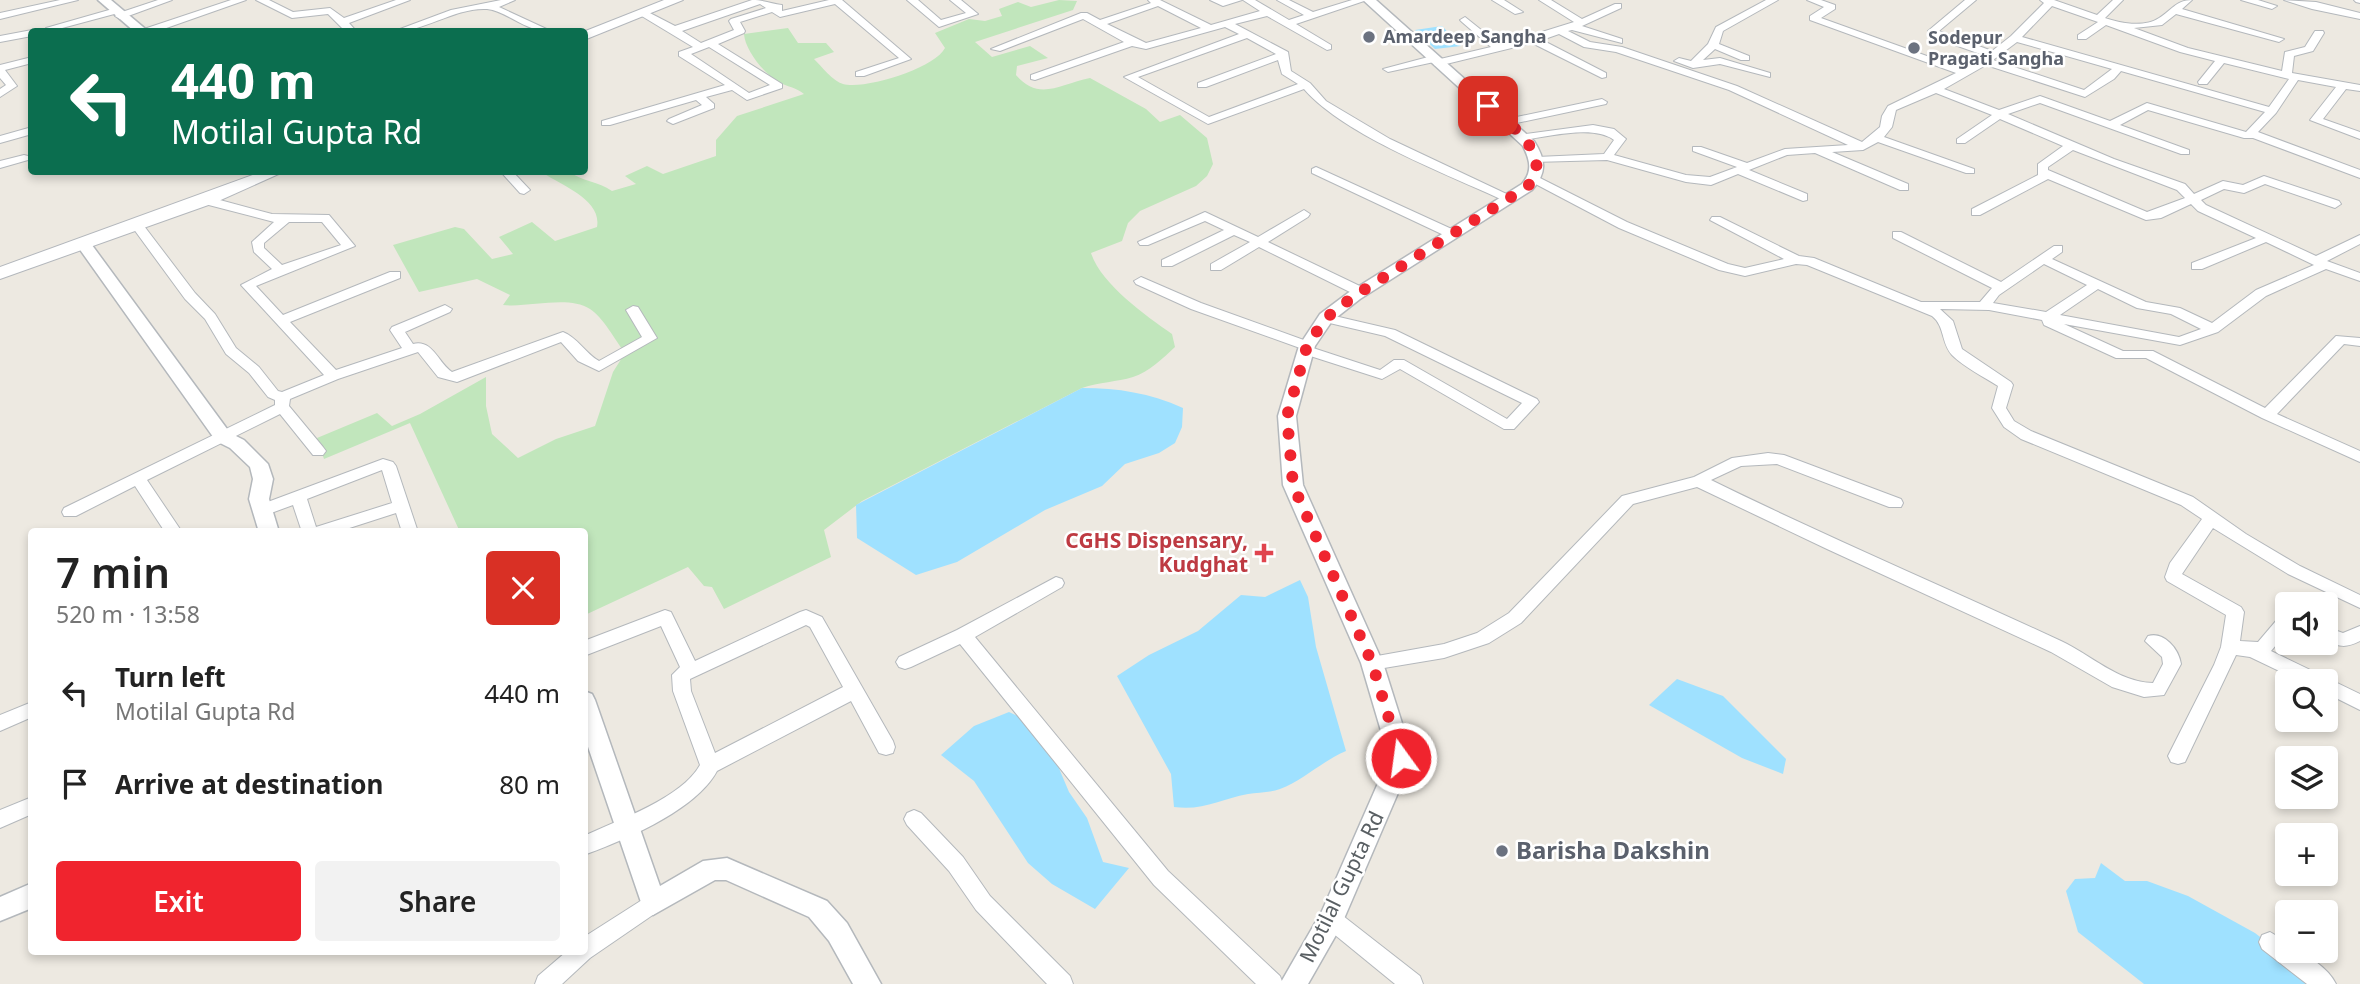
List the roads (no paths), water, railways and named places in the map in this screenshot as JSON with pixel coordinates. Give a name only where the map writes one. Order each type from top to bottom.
[{"type":"main road","points":[[588,34],[674,0]]},
{"type":"main road","points":[[0,274],[267,175]]},
{"type":"street","points":[[0,16],[73,0]]},
{"type":"street","points":[[104,0],[135,28]]},
{"type":"street","points":[[48,5],[51,28],[167,0]]},
{"type":"street","points":[[148,28],[241,0]]},
{"type":"street","points":[[261,0],[292,15],[330,11],[348,28]]},
{"type":"street","points":[[342,22],[405,0]]},
{"type":"street","points":[[408,28],[454,12],[510,0]]},
{"type":"street","points":[[674,30],[761,0],[780,15],[837,0],[906,59],[860,74]]},
{"type":"street","points":[[643,13],[705,45],[778,86],[747,97],[683,54],[705,45],[740,31],[734,21],[805,0]]},
{"type":"street","points":[[912,0],[939,24],[973,14],[955,0]]},
{"type":"street","points":[[1214,0],[1223,3],[1237,0]]},
{"type":"street","points":[[1248,0],[1327,47]]},
{"type":"street","points":[[1282,0],[1311,15]]},
{"type":"street","points":[[1290,23],[1362,0]]},
{"type":"street","points":[[1369,0],[1522,137],[1538,160],[1534,180],[1623,225],[1724,267],[1745,272],[1796,260]]},
{"type":"street","points":[[1497,0],[1518,12]]},
{"type":"street","points":[[1544,0],[1578,25],[1693,65],[1720,61],[1766,75]]},
{"type":"street","points":[[1693,65],[1713,46],[1719,29],[1773,0]]},
{"type":"street","points":[[1812,0],[1832,7],[1813,18],[1964,73]]},
{"type":"street","points":[[1970,0],[1933,31],[1938,36],[1989,58],[2085,94],[2110,77],[2120,66]]},
{"type":"street","points":[[2079,12],[2088,0]]},
{"type":"street","points":[[2082,37],[2102,20],[2118,0]]},
{"type":"street","points":[[2119,25],[2153,26],[2177,11],[2187,0]]},
{"type":"street","points":[[2246,0],[2272,6]]},
{"type":"street","points":[[2289,0],[2360,16]]},
{"type":"street","points":[[1100,23],[1156,1],[1212,29]]},
{"type":"street","points":[[1538,160],[1575,156],[1607,157],[1697,181],[1711,181],[1785,152],[1863,147],[1877,138],[1886,127],[1886,116],[1892,108],[1936,89],[1989,58],[2015,38],[2048,1],[2184,50],[2291,76],[2360,88]]},
{"type":"street","points":[[2308,17],[2316,4]]},
{"type":"street","points":[[494,5],[491,7],[539,28]]},
{"type":"street","points":[[1388,69],[1534,40],[1578,25],[1618,6]]},
{"type":"street","points":[[2177,11],[2279,39]]},
{"type":"street","points":[[996,49],[1084,15],[1133,42],[1146,46],[1269,12]]},
{"type":"street","points":[[1465,20],[1499,49]]},
{"type":"street","points":[[1227,24],[1284,54],[1282,57],[1286,72],[1306,85],[1322,103],[1386,141],[1508,198]]},
{"type":"street","points":[[1561,31],[1588,45],[1618,49],[1733,88],[1863,147]]},
{"type":"street","points":[[0,94],[12,86],[2,68],[1,34],[28,32]]},
{"type":"street","points":[[2253,134],[2272,111],[2291,76],[2289,54],[2308,49],[2319,33]]},
{"type":"street","points":[[1247,35],[1129,77],[1208,121],[1306,85]]},
{"type":"street","points":[[2015,38],[2272,111]]},
{"type":"street","points":[[1534,40],[1602,75]]},
{"type":"street","points":[[1035,77],[1133,42]]},
{"type":"street","points":[[1713,46],[1745,58]]},
{"type":"street","points":[[1202,85],[1282,57]]},
{"type":"street","points":[[2203,82],[2222,59]]},
{"type":"street","points":[[2,68],[28,61]]},
{"type":"street","points":[[2343,85],[2316,120],[2360,136]]},
{"type":"street","points":[[606,123],[734,86]]},
{"type":"street","points":[[1936,89],[2002,113],[2070,147],[2169,182],[2193,198],[2202,208],[2320,263],[2360,276]]},
{"type":"street","points":[[673,121],[710,106],[699,97]]},
{"type":"street","points":[[1961,141],[2002,113],[2040,99],[2185,152]]},
{"type":"street","points":[[1507,122],[1602,102]]},
{"type":"street","points":[[2111,125],[2147,106],[2239,134],[2253,134],[2360,174]]},
{"type":"street","points":[[0,128],[28,128]]},
{"type":"street","points":[[1522,137],[1601,129],[1620,139],[1607,157]]},
{"type":"street","points":[[0,140],[28,131]]},
{"type":"street","points":[[1877,138],[1970,172]]},
{"type":"street","points":[[2070,147],[2040,169],[2046,175],[2151,217],[2223,185],[2244,189],[2264,180],[2335,204]]},
{"type":"street","points":[[1697,149],[1803,197]]},
{"type":"street","points":[[1814,149],[1904,187]]},
{"type":"street","points":[[0,165],[24,158]]},
{"type":"street","points":[[1316,171],[1452,234]]},
{"type":"street","points":[[510,175],[524,190]]},
{"type":"street","points":[[1976,212],[2046,175]]},
{"type":"street","name":"Motilal Gupta Rd","points":[[1293,984],[1331,919],[1401,758],[1372,663],[1293,485],[1287,416],[1306,348],[1326,318],[1361,292],[1534,180]]},
{"type":"street","points":[[205,200],[246,213],[286,218],[325,218],[349,246],[280,270],[248,285],[333,376]]},
{"type":"street","points":[[1216,267],[1304,214]]},
{"type":"street","points":[[1144,242],[1202,216],[1361,292]]},
{"type":"street","points":[[280,270],[258,249],[258,242],[286,218]]},
{"type":"street","points":[[1716,220],[1796,260],[1821,264],[1919,304],[1946,318],[1952,346],[1957,352],[2006,385],[1999,408],[2009,424],[2026,435],[2187,501],[2211,519],[2294,570],[2360,602]]},
{"type":"street","points":[[137,225],[190,296],[210,317],[231,351],[254,370],[283,402],[318,450]]},
{"type":"street","points":[[1167,263],[1233,230]]},
{"type":"street","points":[[1897,235],[2001,287]]},
{"type":"street","points":[[2197,265],[2268,237]]},
{"type":"street","points":[[1919,304],[1983,306],[2179,341],[2213,329],[2261,293],[2360,240]]},
{"type":"street","points":[[84,244],[223,437],[237,444],[259,464],[263,479],[258,499],[268,528]]},
{"type":"street","points":[[1983,306],[2001,287],[2058,249]]},
{"type":"street","points":[[2043,259],[2142,304],[2175,311],[2213,329]]},
{"type":"street","points":[[280,321],[395,275]]},
{"type":"street","points":[[1141,281],[1196,306],[1382,376],[1399,363],[1508,426],[1532,402],[1390,333],[1326,318]]},
{"type":"street","points":[[2049,316],[2097,284]]},
{"type":"street","points":[[409,349],[397,330],[445,309]]},
{"type":"street","points":[[70,512],[223,437],[333,376],[409,349],[425,349],[440,374],[457,377],[563,336],[583,358],[599,367],[650,338],[633,310]]},
{"type":"street","points":[[2049,316],[2049,322],[2056,328],[2121,355],[2148,354],[2267,415],[2360,457]]},
{"type":"street","points":[[2267,415],[2342,339],[2360,342]]},
{"type":"street","points":[[1372,663],[1444,651],[1483,638],[1515,618],[1628,500],[1699,481],[1743,459],[1779,459],[1895,503]]},
{"type":"street","points":[[263,510],[383,464],[388,466],[409,528]]},
{"type":"street","points":[[138,479],[171,528]]},
{"type":"street","points":[[1699,481],[1830,546],[2062,650],[2125,686],[2144,691],[2158,690],[2172,664],[2171,654],[2154,641]]},
{"type":"street","points":[[298,496],[309,528]]},
{"type":"street","points":[[331,528],[403,505]]},
{"type":"street","points":[[2178,756],[2230,647],[2235,612],[2173,577],[2176,567],[2211,519]]},
{"type":"street","points":[[905,662],[963,635],[1056,583]]},
{"type":"street","points":[[588,647],[665,617],[690,669]]},
{"type":"street","points":[[588,844],[699,784],[708,774],[710,765],[679,680],[690,669],[806,617],[816,622],[886,747]]},
{"type":"street","points":[[2338,638],[2343,640],[2360,633]]},
{"type":"street","points":[[2253,650],[2264,647],[2275,634]]},
{"type":"street","points":[[963,635],[1161,878],[1272,984]]},
{"type":"street","points":[[2230,647],[2253,650],[2293,669]]},
{"type":"street","points":[[710,765],[855,690]]},
{"type":"street","points":[[2338,691],[2360,703]]},
{"type":"street","points":[[0,723],[28,711]]},
{"type":"street","points":[[588,711],[653,903]]},
{"type":"street","points":[[0,819],[28,811]]},
{"type":"street","points":[[914,819],[956,864],[983,903],[1062,984]]},
{"type":"street","points":[[588,948],[653,903],[712,869],[727,869],[818,909],[838,932],[868,984]]},
{"type":"street","points":[[0,909],[28,897]]},
{"type":"street","points":[[1331,919],[1412,984]]},
{"type":"street","points":[[2270,942],[2325,984]]},
{"type":"street","points":[[546,984],[579,955]]},
{"type":"water","points":[[1442,26],[1461,46],[1435,49],[1415,30]]},
{"type":"water","points":[[1082,388],[1134,392],[1183,408],[1182,427],[1175,443],[1159,453],[1125,464],[1102,486],[1045,510],[957,562],[916,575],[857,538],[856,505]]},
{"type":"water","points":[[1300,580],[1308,597],[1316,647],[1346,751],[1297,781],[1276,790],[1203,806],[1174,807],[1171,774],[1117,676],[1149,655],[1198,631],[1241,595],[1265,597]]},
{"type":"water","points":[[1677,679],[1723,696],[1786,759],[1783,774],[1742,758],[1649,705]]},
{"type":"water","points":[[1009,712],[1030,722],[1058,766],[1069,792],[1087,818],[1103,862],[1129,868],[1095,909],[1052,884],[1028,863],[974,781],[941,755],[974,726]]},
{"type":"water","points":[[2101,863],[2125,881],[2147,881],[2188,896],[2255,933],[2275,948],[2275,963],[2294,963],[2321,984],[2144,984],[2078,932],[2066,891],[2075,879],[2095,878]]},
{"type":"place","name":"Amardeep Sangha","points":[[1369,37]]},
{"type":"place","name":"Sodepur Pragati Sangha","points":[[1914,48]]},
{"type":"place","name":"CGHS Dispensary, Kudghat","points":[[1264,553]]},
{"type":"place","name":"Barisha Dakshin","points":[[1502,851]]}]
